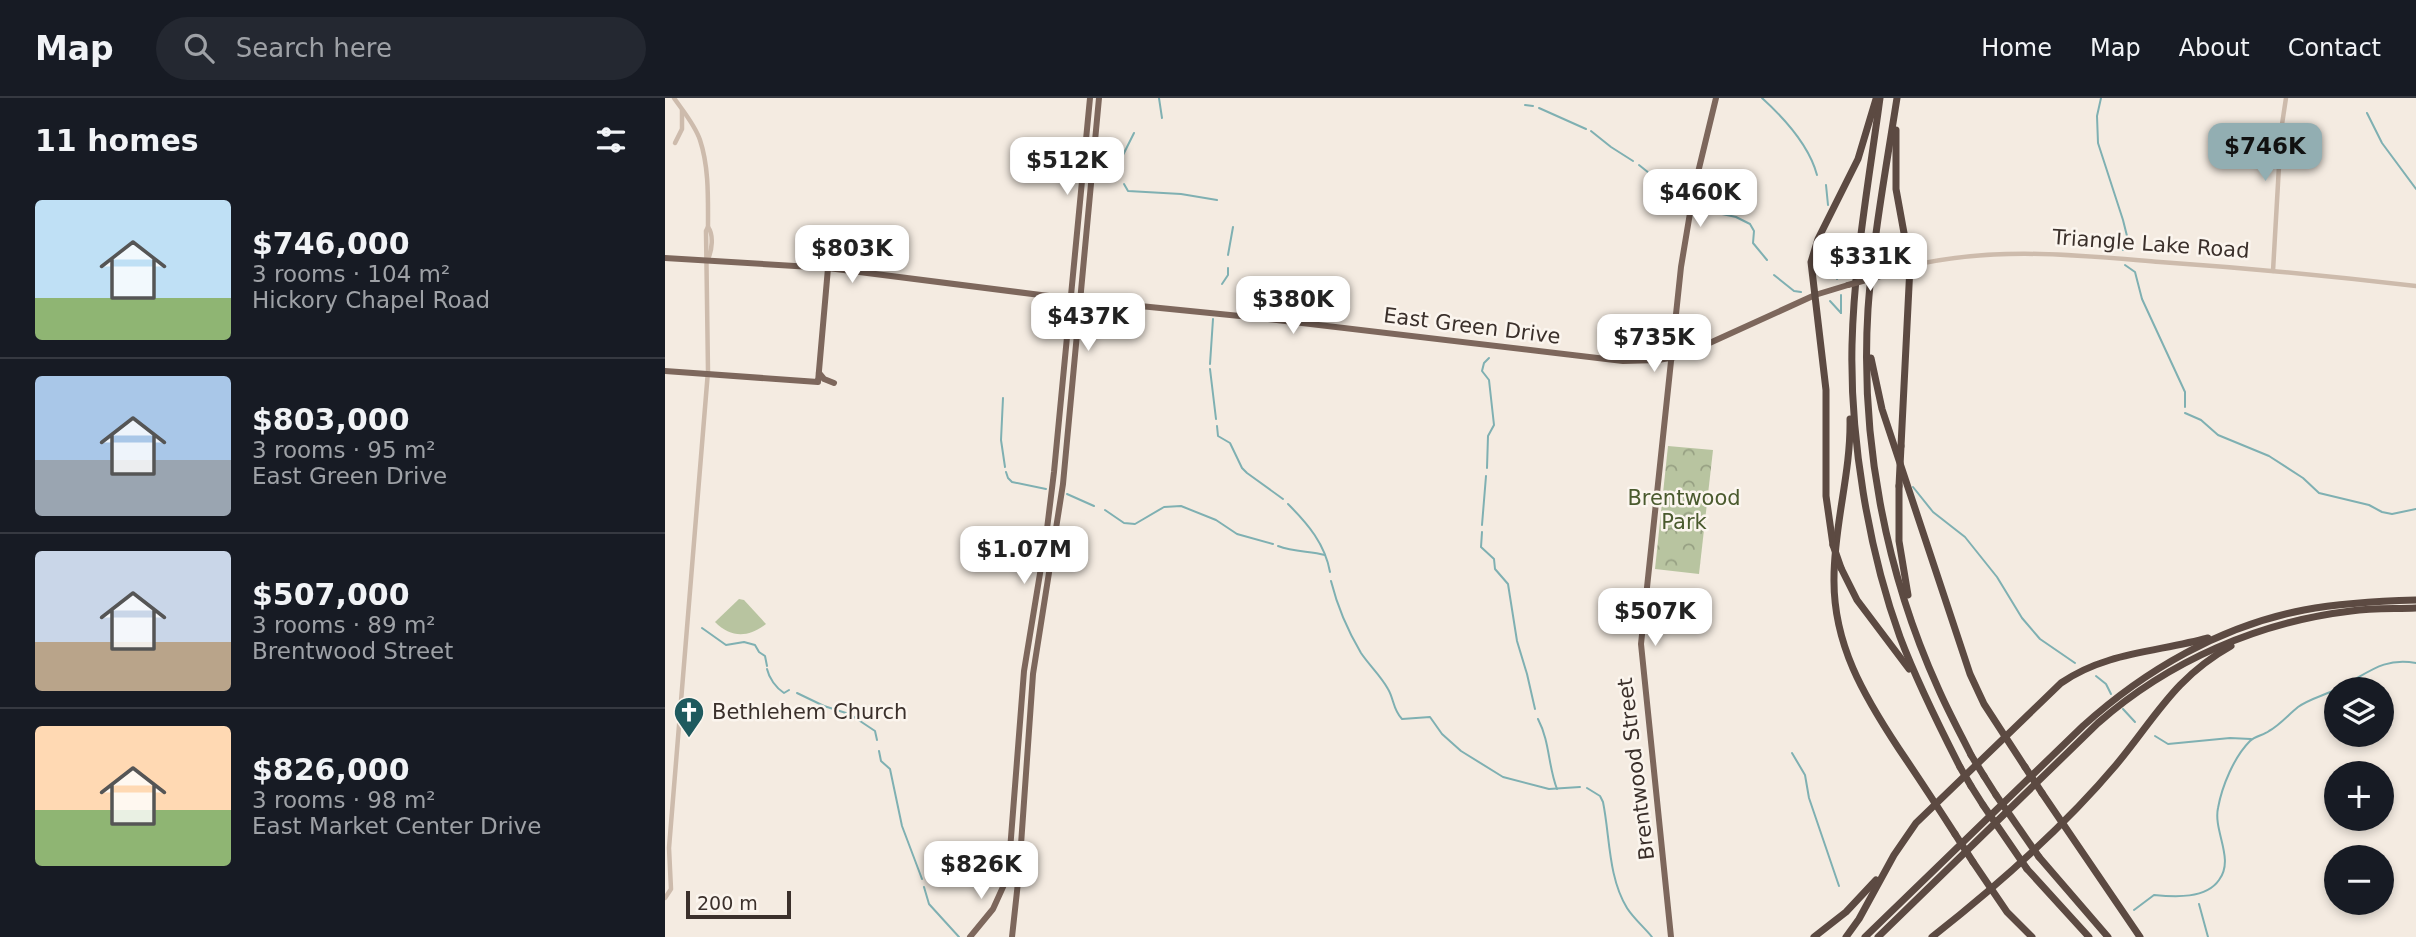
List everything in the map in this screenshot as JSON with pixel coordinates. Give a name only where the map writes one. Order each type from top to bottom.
[{"type":"highway","points":[[1878,98],[1858,159],[1814,248],[1811,270],[1827,418],[1826,496],[1833,545],[1857,600],[1905,662],[1983,805],[2027,869],[2089,937]]},
{"type":"highway","points":[[1878,98],[1857,269],[1852,348],[1855,427],[1872,533],[1900,635],[1927,703]]},
{"type":"highway","points":[[1898,98],[1895,174],[1910,267],[1898,521],[1901,558],[1921,646]]},
{"type":"highway","points":[[1898,98],[1868,312],[1867,386],[1876,478],[1893,560],[1938,689],[1971,755],[2039,857],[2108,937]]},
{"type":"highway","points":[[1868,312],[1872,365],[1882,409],[1970,674],[1984,704],[2061,823],[2140,937]]},
{"type":"highway","points":[[1852,348],[1849,359],[1850,453],[1834,563],[1837,621],[1849,663],[1869,704],[1973,862],[2007,912],[2032,937]]},
{"type":"highway","points":[[1814,937],[1861,899],[1916,823],[2061,683],[2079,671],[2119,656],[2192,642],[2271,618],[2317,608],[2416,600]]},
{"type":"highway","points":[[1878,937],[2106,716],[2181,664],[2249,635],[2283,624],[2362,610],[2416,608]]},
{"type":"highway","points":[[1865,937],[2099,711],[2175,658],[2239,629]]},
{"type":"highway","points":[[1932,937],[1992,890],[2061,823],[2117,764],[2154,713],[2196,668],[2249,635]]},
{"type":"highway","points":[[1846,937],[1859,919],[1891,859]]},
{"type":"main road","points":[[970,937],[993,909],[1008,876],[1024,671],[1049,515],[1090,98]]},
{"type":"main road","points":[[1012,937],[1033,674],[1063,484],[1099,98]]},
{"type":"main road","name":"Brentwood Street","points":[[1671,937],[1651,719],[1641,652],[1685,236],[1716,98]]},
{"type":"main road","name":"East Green Drive","points":[[665,258],[828,268],[1071,299],[1260,318],[1623,361],[1670,358],[1696,349],[1815,295],[1884,275]]},
{"type":"main road","name":"Triangle Lake Road","points":[[1884,275],[1910,267]]},
{"type":"main road","points":[[665,371],[818,382],[828,268]]},
{"type":"main road","points":[[819,373],[824,379],[834,383]]},
{"type":"street","points":[[666,896],[671,889],[669,848],[707,374],[708,227],[704,156],[699,137],[674,98]]},
{"type":"street","points":[[2273,271],[2281,131],[2286,98]]},
{"type":"street","points":[[675,143],[682,129],[682,109]]},
{"type":"street","name":"Triangle Lake Road","points":[[1910,267],[1966,256],[2036,253],[2308,273],[2416,286]]},
{"type":"green space","name":"Brentwood Park","points":[[1668,446],[1713,450],[1699,574],[1655,569]]},
{"type":"green space","points":[[739,599],[744,600],[766,624],[753,632],[740,634],[727,631],[715,622]]},
{"type":"waterway","points":[[1159,98],[1162,118]]},
{"type":"waterway","points":[[1762,98],[1802,143],[1817,175]]},
{"type":"waterway","points":[[2101,98],[2097,116],[2098,143],[2128,240],[2123,250]]},
{"type":"waterway","points":[[1525,105],[1533,106]]},
{"type":"waterway","points":[[1539,108],[1586,129]]},
{"type":"waterway","points":[[2367,113],[2382,143],[2416,189]]},
{"type":"waterway","points":[[1591,131],[1633,161]]},
{"type":"waterway","points":[[1121,165],[1120,161],[1134,133]]},
{"type":"waterway","points":[[1639,165],[1672,188]]},
{"type":"waterway","points":[[1124,184],[1128,191],[1181,194],[1217,200]]},
{"type":"waterway","points":[[1826,185],[1828,205]]},
{"type":"waterway","points":[[1699,209],[1736,217],[1750,224],[1754,231],[1753,243],[1767,260]]},
{"type":"waterway","points":[[1228,255],[1233,227]]},
{"type":"waterway","points":[[1836,234],[1833,242],[1837,279]]},
{"type":"waterway","points":[[2125,265],[2135,272],[2142,299],[2185,392],[2185,407]]},
{"type":"waterway","points":[[1222,284],[1228,275],[1228,268]]},
{"type":"waterway","points":[[1774,275],[1794,291],[1801,292]]},
{"type":"waterway","points":[[1841,295],[1841,313]]},
{"type":"waterway","points":[[1830,301],[1841,313]]},
{"type":"waterway","points":[[1210,364],[1213,319]]},
{"type":"waterway","points":[[1487,468],[1488,436],[1494,425],[1489,380],[1482,371],[1489,358]]},
{"type":"waterway","points":[[1210,369],[1216,419]]},
{"type":"waterway","points":[[1003,398],[1001,440],[1005,467]]},
{"type":"waterway","points":[[2185,413],[2201,420],[2218,435],[2269,456],[2303,478],[2319,493],[2369,505],[2392,514],[2416,509]]},
{"type":"waterway","points":[[1217,426],[1218,436],[1230,443],[1242,468],[1283,499]]},
{"type":"waterway","points":[[1006,472],[1012,482],[1046,489]]},
{"type":"waterway","points":[[1482,525],[1486,476]]},
{"type":"waterway","points":[[1913,487],[1933,512],[1965,537],[2040,639],[2075,663]]},
{"type":"waterway","points":[[1067,494],[1094,506]]},
{"type":"waterway","points":[[1288,504],[1315,535],[1330,572]]},
{"type":"waterway","points":[[1105,510],[1124,523],[1135,524],[1164,507],[1181,506],[1216,520],[1237,534],[1273,544]]},
{"type":"waterway","points":[[1482,532],[1481,547],[1494,559],[1495,569],[1508,584],[1517,641],[1535,709]]},
{"type":"waterway","points":[[1278,546],[1325,555]]},
{"type":"waterway","points":[[1331,581],[1352,636],[1361,653],[1385,684],[1402,719],[1430,717],[1442,734],[1461,751],[1503,777],[1549,789],[1580,787]]},
{"type":"waterway","points":[[702,628],[726,645],[744,642],[755,645],[765,656],[767,666]]},
{"type":"waterway","points":[[2134,910],[2154,895],[2198,894],[2219,880],[2225,863],[2217,817],[2220,799],[2234,763],[2250,741],[2273,729],[2302,704],[2337,689],[2374,668],[2393,663],[2416,663]]},
{"type":"waterway","points":[[767,669],[778,688],[784,693],[789,690]]},
{"type":"waterway","points":[[2096,676],[2106,684],[2111,694]]},
{"type":"waterway","points":[[797,693],[846,713]]},
{"type":"waterway","points":[[2123,709],[2135,722]]},
{"type":"waterway","points":[[851,715],[875,731],[877,740]]},
{"type":"waterway","points":[[1538,719],[1545,736],[1557,789]]},
{"type":"waterway","points":[[2155,736],[2168,744],[2230,738],[2251,739]]},
{"type":"waterway","points":[[879,751],[881,761],[890,769],[902,826],[922,879]]},
{"type":"waterway","points":[[1792,753],[1805,775],[1809,798],[1839,886]]},
{"type":"waterway","points":[[1587,788],[1600,796],[1603,802],[1613,870],[1621,896],[1630,912],[1652,937]]},
{"type":"waterway","points":[[924,887],[929,904],[959,937]]},
{"type":"waterway","points":[[2199,904],[2208,937]]},
{"type":"place","name":"Bethlehem Church","points":[[689,739]]}]
